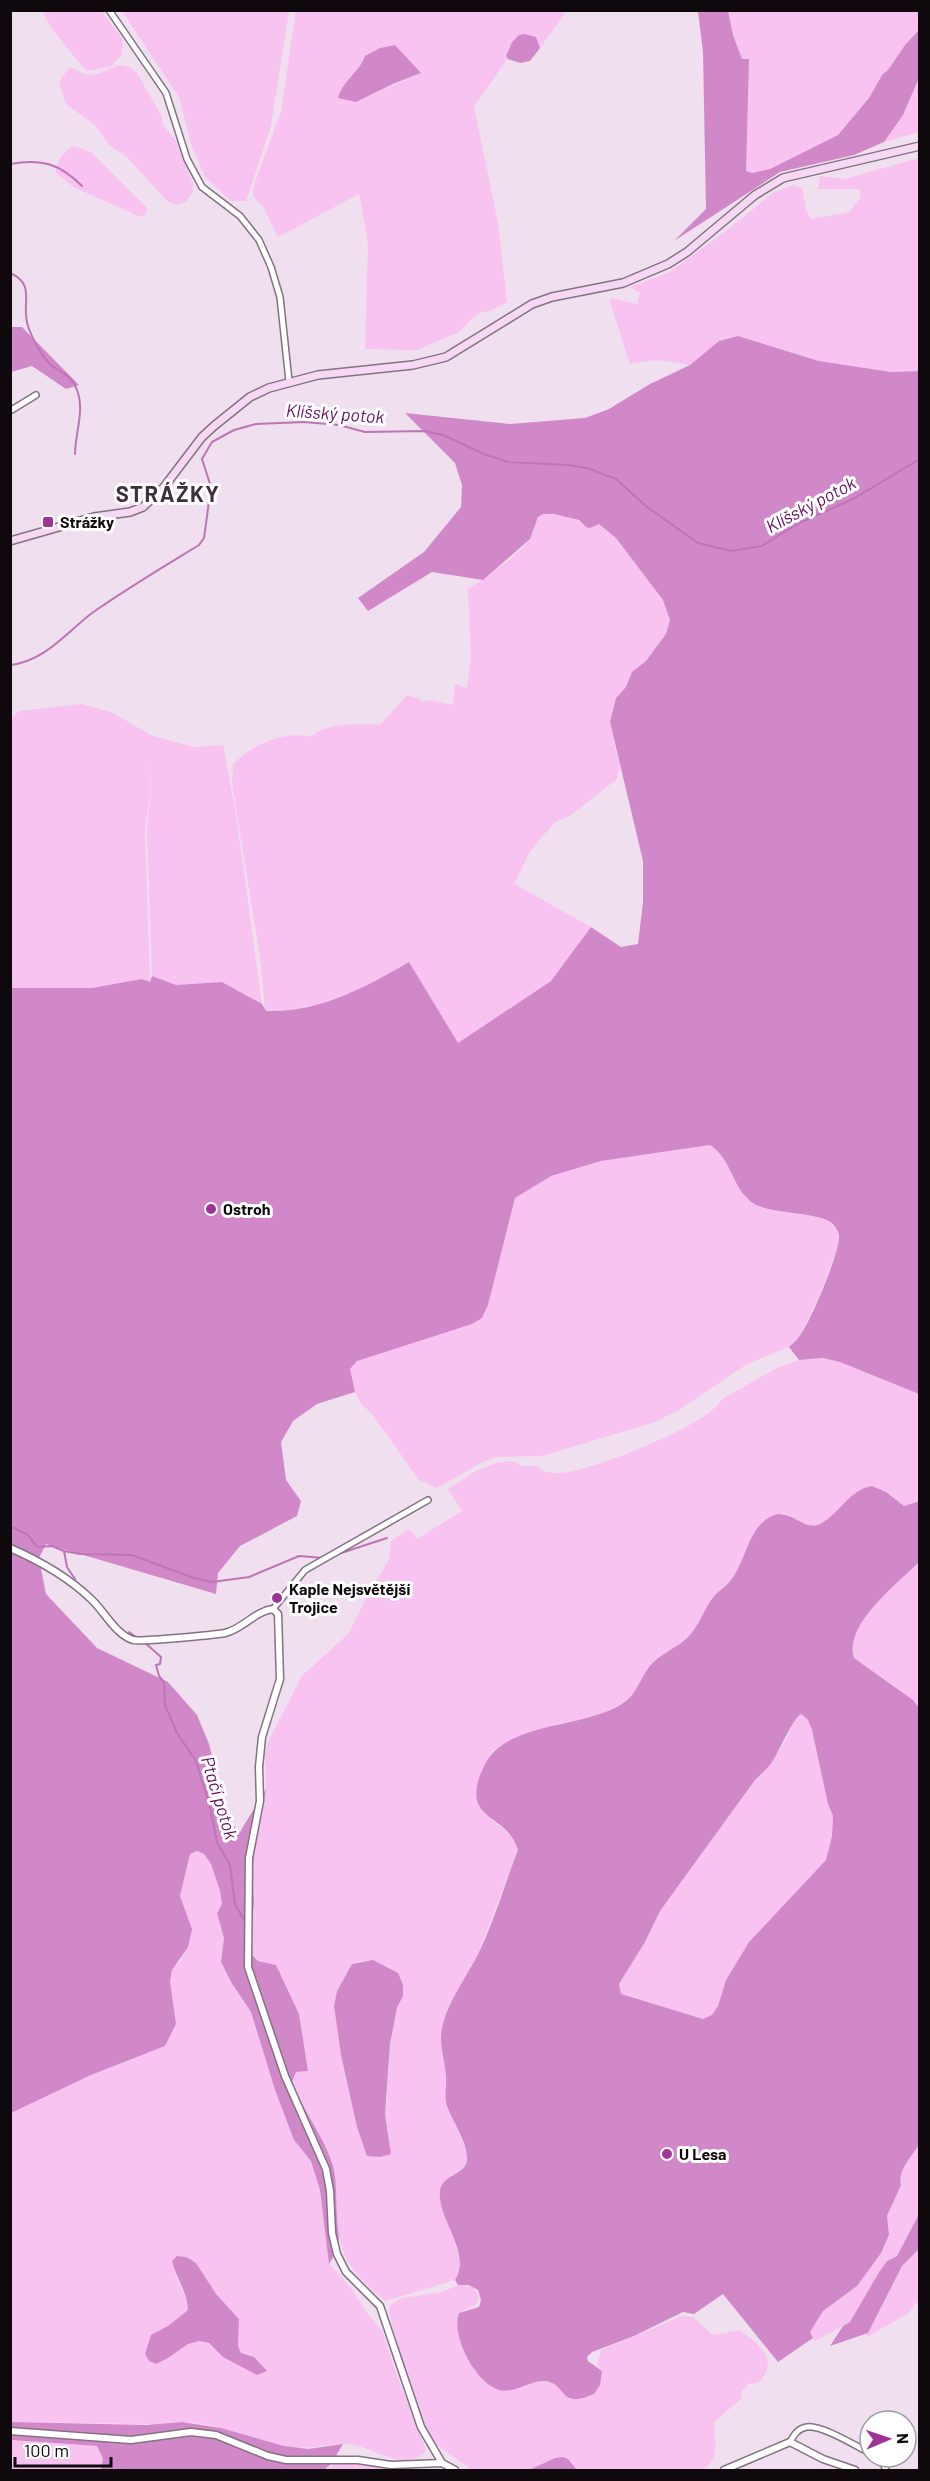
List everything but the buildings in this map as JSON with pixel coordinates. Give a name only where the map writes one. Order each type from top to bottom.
[{"type":"main road","points":[[10,541],[143,507],[164,487],[213,426],[259,392],[288,381],[335,372],[413,365],[446,357],[512,315],[541,300],[623,283],[668,264],[687,252],[755,195],[783,178],[920,146]]},
{"type":"street","points":[[109,10],[166,93],[187,159],[202,187],[240,216],[259,240],[271,267],[280,297],[288,381]]},
{"type":"street","points":[[10,411],[36,395]]},
{"type":"street","points":[[10,1548],[49,1565],[91,1599],[122,1634],[134,1641],[224,1633],[237,1628],[266,1610],[273,1609],[305,1570],[428,1500]]},
{"type":"street","points":[[273,1609],[278,1614],[280,1679],[262,1737],[259,1767],[260,1801],[249,1858],[248,1967],[285,2076],[326,2169],[330,2191],[332,2234],[337,2254],[346,2272],[380,2306],[387,2321],[421,2427],[442,2463]]},
{"type":"street","points":[[724,2470],[790,2442],[797,2431],[807,2427],[816,2428],[858,2447]]},
{"type":"street","points":[[10,2431],[131,2440],[191,2432],[216,2435],[268,2456],[286,2460],[358,2460],[391,2465],[442,2463],[455,2470]]},
{"type":"street","points":[[790,2442],[823,2459],[855,2470]]},
{"type":"shaded area","points":[[42,11],[102,11],[123,40],[121,56],[112,66],[86,71],[53,30]]},
{"type":"shaded area","points":[[122,11],[289,11],[271,126],[246,201],[231,201],[205,177],[191,144],[179,97]]},
{"type":"shaded area","points":[[296,11],[567,11],[540,48],[536,37],[512,42],[506,56],[507,59],[474,107],[498,223],[507,302],[492,310],[477,314],[459,332],[417,350],[365,349],[368,242],[359,194],[278,237],[263,207],[253,196],[253,188],[281,111]],"holes":[[[360,69],[420,73],[356,102],[353,74]]]},
{"type":"shaded area","points":[[698,11],[728,11],[733,35],[742,59],[749,59],[746,171],[752,173],[770,169],[838,135],[869,98],[882,75],[919,30],[919,78],[903,115],[884,142],[854,155],[780,172],[674,241],[706,209],[703,52]]},
{"type":"shaded area","points":[[728,11],[919,11],[919,30],[882,75],[869,98],[838,135],[770,169],[751,173],[745,171],[748,59],[742,59],[733,35]]},
{"type":"shaded area","points":[[519,35],[536,37],[540,48],[530,61],[520,63],[508,59],[506,56],[512,42]]},
{"type":"shaded area","points":[[395,45],[421,73],[356,102],[338,98],[343,86],[365,56],[380,48]]},
{"type":"shaded area","points":[[119,65],[130,67],[137,73],[161,115],[163,125],[177,142],[193,184],[193,192],[186,202],[176,205],[167,201],[127,157],[109,145],[96,126],[66,104],[59,82],[69,68],[90,75]]},
{"type":"shaded area","points":[[919,78],[919,132],[884,142],[903,115]]},
{"type":"shaded area","points":[[74,146],[91,152],[148,209],[145,215],[141,217],[73,187],[55,172],[64,153]]},
{"type":"shaded area","points":[[919,158],[919,371],[891,372],[819,361],[738,336],[719,341],[690,365],[656,360],[630,364],[609,299],[637,304],[640,293],[630,287],[668,273],[730,228],[774,192],[793,185],[802,188],[806,210],[811,219],[849,212],[861,197],[859,189],[818,189],[820,176],[845,179]]},
{"type":"shaded area","points":[[10,327],[22,327],[79,385],[66,389],[32,366],[11,372]]},
{"type":"shaded area","points":[[738,336],[819,361],[891,372],[919,371],[919,1394],[840,1362],[823,1358],[799,1360],[789,1347],[806,1326],[835,1255],[839,1235],[831,1222],[760,1207],[753,1203],[741,1190],[723,1158],[710,1145],[601,1161],[551,1176],[515,1198],[488,1305],[482,1318],[472,1324],[357,1361],[350,1369],[355,1392],[317,1404],[293,1421],[281,1442],[286,1480],[301,1501],[297,1516],[240,1546],[218,1573],[216,1594],[46,1544],[39,1558],[46,1594],[97,1648],[168,1682],[197,1715],[209,1744],[228,1820],[240,1832],[266,1789],[252,1868],[254,1903],[251,1930],[252,1955],[258,1961],[276,1965],[299,2014],[308,2071],[296,2072],[292,2082],[329,2155],[335,2178],[339,2241],[329,2264],[320,2190],[311,2161],[294,2140],[275,2090],[251,2012],[221,1962],[224,1938],[217,1913],[222,1904],[220,1891],[211,1864],[204,1854],[197,1851],[190,1854],[180,1896],[192,1929],[188,1947],[172,1970],[170,1981],[176,2024],[165,2046],[91,2075],[11,2113],[11,988],[92,988],[142,979],[150,982],[152,976],[176,985],[222,982],[262,1004],[266,1011],[285,1011],[340,997],[409,962],[458,1043],[551,981],[591,927],[621,947],[638,944],[643,902],[643,861],[610,722],[616,698],[626,687],[632,672],[646,661],[666,634],[670,620],[663,600],[616,538],[599,524],[590,528],[579,520],[554,514],[543,514],[538,517],[530,539],[483,580],[432,572],[368,611],[358,598],[424,552],[461,507],[462,485],[455,463],[405,413],[510,424],[585,418],[609,409],[650,384],[690,365],[719,341]]},
{"type":"shaded area","points":[[542,514],[571,518],[585,527],[599,524],[616,538],[663,600],[670,620],[666,634],[646,661],[632,672],[626,687],[616,698],[610,723],[620,768],[616,780],[571,815],[555,822],[530,851],[514,884],[591,927],[551,981],[458,1044],[374,983],[307,1007],[265,1011],[260,957],[232,783],[233,764],[259,745],[279,737],[301,735],[311,737],[325,729],[344,725],[380,725],[407,695],[420,699],[422,702],[428,700],[453,705],[455,684],[467,688],[471,657],[468,589],[501,566],[526,544],[537,519]]},
{"type":"shaded area","points":[[81,704],[111,712],[153,736],[194,747],[223,745],[236,814],[262,1004],[222,982],[176,985],[152,976],[147,830],[151,793],[149,760],[150,794],[145,833],[150,982],[142,979],[92,988],[11,988],[11,718],[19,711]]},
{"type":"shaded area","points":[[710,1145],[719,1151],[746,1198],[756,1205],[807,1214],[831,1222],[839,1234],[838,1245],[823,1287],[801,1334],[789,1347],[747,1364],[679,1410],[655,1422],[542,1456],[497,1457],[485,1461],[437,1488],[419,1480],[372,1414],[361,1404],[355,1392],[350,1369],[357,1361],[368,1356],[472,1324],[482,1318],[488,1305],[515,1198],[531,1187],[551,1176],[601,1161]]},
{"type":"shaded area","points":[[823,1358],[840,1362],[919,1394],[919,1501],[904,1506],[886,1492],[819,1525],[809,1526],[784,1513],[763,1522],[752,1537],[743,1562],[731,1580],[714,1596],[699,1623],[688,1637],[659,1657],[647,1669],[639,1687],[629,1699],[603,1714],[558,1724],[524,1735],[493,1750],[484,1765],[475,1793],[492,1820],[515,1839],[518,1850],[479,1951],[451,2003],[446,2103],[468,2159],[464,2169],[448,2177],[440,2200],[458,2251],[458,2272],[455,2280],[385,2301],[358,2275],[346,2257],[339,2235],[335,2184],[331,2171],[292,2082],[296,2072],[308,2071],[299,2014],[276,1965],[257,1961],[252,1955],[251,1930],[254,1903],[252,1868],[266,1789],[265,1755],[268,1742],[302,1676],[349,1633],[366,1598],[389,1560],[391,1541],[409,1529],[417,1539],[462,1511],[448,1489],[476,1471],[496,1463],[513,1461],[522,1466],[536,1466],[547,1472],[557,1473],[576,1471],[622,1456],[697,1421],[722,1399],[777,1368],[799,1360]],"holes":[[[362,1961],[403,1996],[393,2025],[385,2115],[357,2127],[341,2055],[334,2006],[337,1991],[352,1964]]]},
{"type":"shaded area","points":[[872,1486],[886,1492],[904,1506],[920,1501],[919,1562],[874,1606],[857,1632],[853,1645],[854,1658],[913,1700],[919,1708],[919,2145],[903,2169],[901,2185],[887,2216],[889,2235],[881,2253],[857,2286],[823,2311],[810,2332],[813,2338],[778,2362],[723,2294],[694,2314],[683,2312],[634,2336],[592,2352],[587,2357],[588,2361],[602,2371],[600,2385],[594,2394],[583,2398],[569,2398],[552,2383],[545,2381],[505,2391],[499,2390],[490,2386],[474,2369],[467,2358],[458,2333],[459,2313],[479,2307],[481,2300],[478,2290],[469,2285],[458,2285],[455,2280],[460,2260],[440,2198],[443,2183],[463,2168],[467,2157],[464,2144],[446,2102],[446,2075],[441,2043],[442,2028],[450,2005],[485,1939],[518,1850],[504,1828],[480,1807],[476,1797],[485,1764],[496,1750],[511,1740],[530,1732],[611,1710],[626,1701],[653,1662],[692,1632],[711,1600],[736,1573],[754,1534],[764,1521],[781,1514],[808,1525],[822,1523],[864,1488]],"holes":[[[801,1714],[808,1720],[828,1804],[833,1816],[832,1836],[826,1860],[749,1942],[726,1980],[718,2006],[712,2015],[703,2019],[621,1994],[619,1984],[645,1942],[660,1911],[755,1780],[772,1762],[798,1717]]]},
{"type":"shaded area","points":[[919,1562],[919,1708],[913,1700],[854,1658],[853,1645],[864,1618],[874,1605]]},
{"type":"shaded area","points":[[801,1713],[808,1720],[812,1730],[828,1804],[833,1816],[832,1836],[826,1860],[749,1942],[726,1980],[718,2006],[712,2015],[703,2019],[621,1994],[619,1984],[645,1942],[660,1911],[755,1780],[776,1755],[794,1721]]},
{"type":"shaded area","points":[[197,1851],[204,1854],[211,1864],[222,1904],[217,1913],[224,1938],[221,1963],[251,2012],[275,2090],[294,2140],[311,2161],[320,2189],[329,2263],[351,2288],[366,2312],[383,2332],[396,2373],[425,2447],[426,2451],[417,2457],[407,2460],[397,2459],[347,2444],[300,2448],[283,2446],[194,2423],[173,2422],[148,2426],[150,2424],[11,2422],[11,2113],[91,2075],[165,2046],[176,2024],[170,1981],[172,1970],[181,1960],[192,1929],[180,1896],[190,1854]],"holes":[[[175,2274],[216,2294],[239,2319],[238,2346],[241,2353],[223,2357],[208,2344],[196,2341],[168,2358],[151,2336],[188,2310],[188,2303]]]},
{"type":"shaded area","points":[[373,1960],[398,1973],[403,1985],[403,1996],[397,2008],[390,2044],[385,2115],[391,2154],[380,2157],[367,2156],[357,2127],[341,2055],[334,2006],[337,1991],[352,1964]]},
{"type":"shaded area","points":[[919,2145],[919,2214],[897,2256],[887,2261],[850,2322],[815,2341],[810,2332],[823,2311],[857,2286],[889,2236],[887,2216],[901,2185],[903,2169]]},
{"type":"shaded area","points":[[919,2214],[919,2249],[902,2266],[868,2333],[830,2346],[843,2326],[850,2322],[887,2261],[897,2256]]},
{"type":"shaded area","points":[[919,2249],[919,2300],[907,2314],[865,2338],[902,2266]]},
{"type":"shaded area","points":[[177,2256],[186,2257],[196,2263],[216,2294],[239,2319],[238,2346],[241,2353],[254,2357],[267,2371],[257,2375],[223,2357],[209,2343],[199,2341],[188,2344],[156,2364],[149,2361],[145,2354],[151,2335],[168,2326],[188,2310],[186,2298],[172,2261]]},
{"type":"shaded area","points":[[459,2285],[473,2286],[479,2297],[477,2304],[459,2313],[457,2322],[461,2345],[482,2379],[499,2390],[510,2390],[545,2381],[552,2383],[569,2398],[583,2398],[594,2394],[602,2371],[597,2365],[601,2350],[682,2316],[693,2317],[713,2335],[740,2330],[761,2347],[768,2360],[768,2367],[758,2383],[748,2384],[741,2392],[742,2398],[714,2422],[714,2456],[708,2466],[701,2470],[577,2470],[563,2457],[555,2458],[529,2470],[472,2470],[437,2445],[424,2426],[389,2312],[391,2304],[403,2298],[442,2292]]},
{"type":"shaded area","points":[[11,2422],[147,2425],[182,2422],[221,2428],[284,2446],[308,2449],[343,2444],[331,2464],[324,2470],[101,2470],[103,2459],[97,2446],[11,2440]]},
{"type":"shaded area","points":[[11,2440],[97,2446],[103,2459],[101,2470],[11,2470]]},
{"type":"shaded area","points":[[555,2458],[568,2459],[577,2470],[529,2470]]},
{"type":"shaded area","points":[[343,2459],[360,2460],[381,2468],[417,2470],[324,2470]]},
{"type":"waterway","points":[[10,164],[21,162],[50,164],[66,172],[82,186]]},
{"type":"waterway","points":[[10,273],[18,278],[26,290],[26,320],[38,348],[44,358],[69,378],[77,390],[80,414],[75,454]]},
{"type":"waterway","name":"Klíšský potok","points":[[10,665],[22,663],[44,652],[92,613],[199,545],[204,538],[211,487],[202,459],[212,442],[234,430],[256,424],[304,422],[339,425],[365,432],[424,431],[443,435],[484,454],[508,462],[587,468],[616,479],[647,507],[698,543],[731,551],[762,546],[799,523],[853,499],[920,459]]},
{"type":"waterway","name":"Ptačí potok","points":[[10,1526],[28,1535],[37,1547],[52,1546],[64,1551],[67,1567],[75,1579]]},
{"type":"waterway","points":[[335,1555],[387,1538]]},
{"type":"waterway","points":[[64,1551],[80,1554],[132,1555],[194,1578],[212,1582],[249,1577],[299,1556],[324,1558]]},
{"type":"waterway","name":"Ptačí potok","points":[[129,1632],[139,1639]]},
{"type":"waterway","name":"Ptačí potok","points":[[144,1642],[161,1657],[160,1664],[156,1665],[159,1676],[164,1682],[165,1705],[177,1733],[196,1761],[210,1807],[217,1842],[230,1865],[235,1904],[244,1920]]},
{"type":"place","name":"Strážky","points":[[48,522]]},
{"type":"place","name":"Ostroh","points":[[211,1209]]},
{"type":"place","name":"Kaple Nejsvětější Trojice","points":[[277,1598]]},
{"type":"place","name":"U Lesa","points":[[667,2154]]},
{"type":"district","name":"STRÁŽKY","points":[[168,494]]}]
